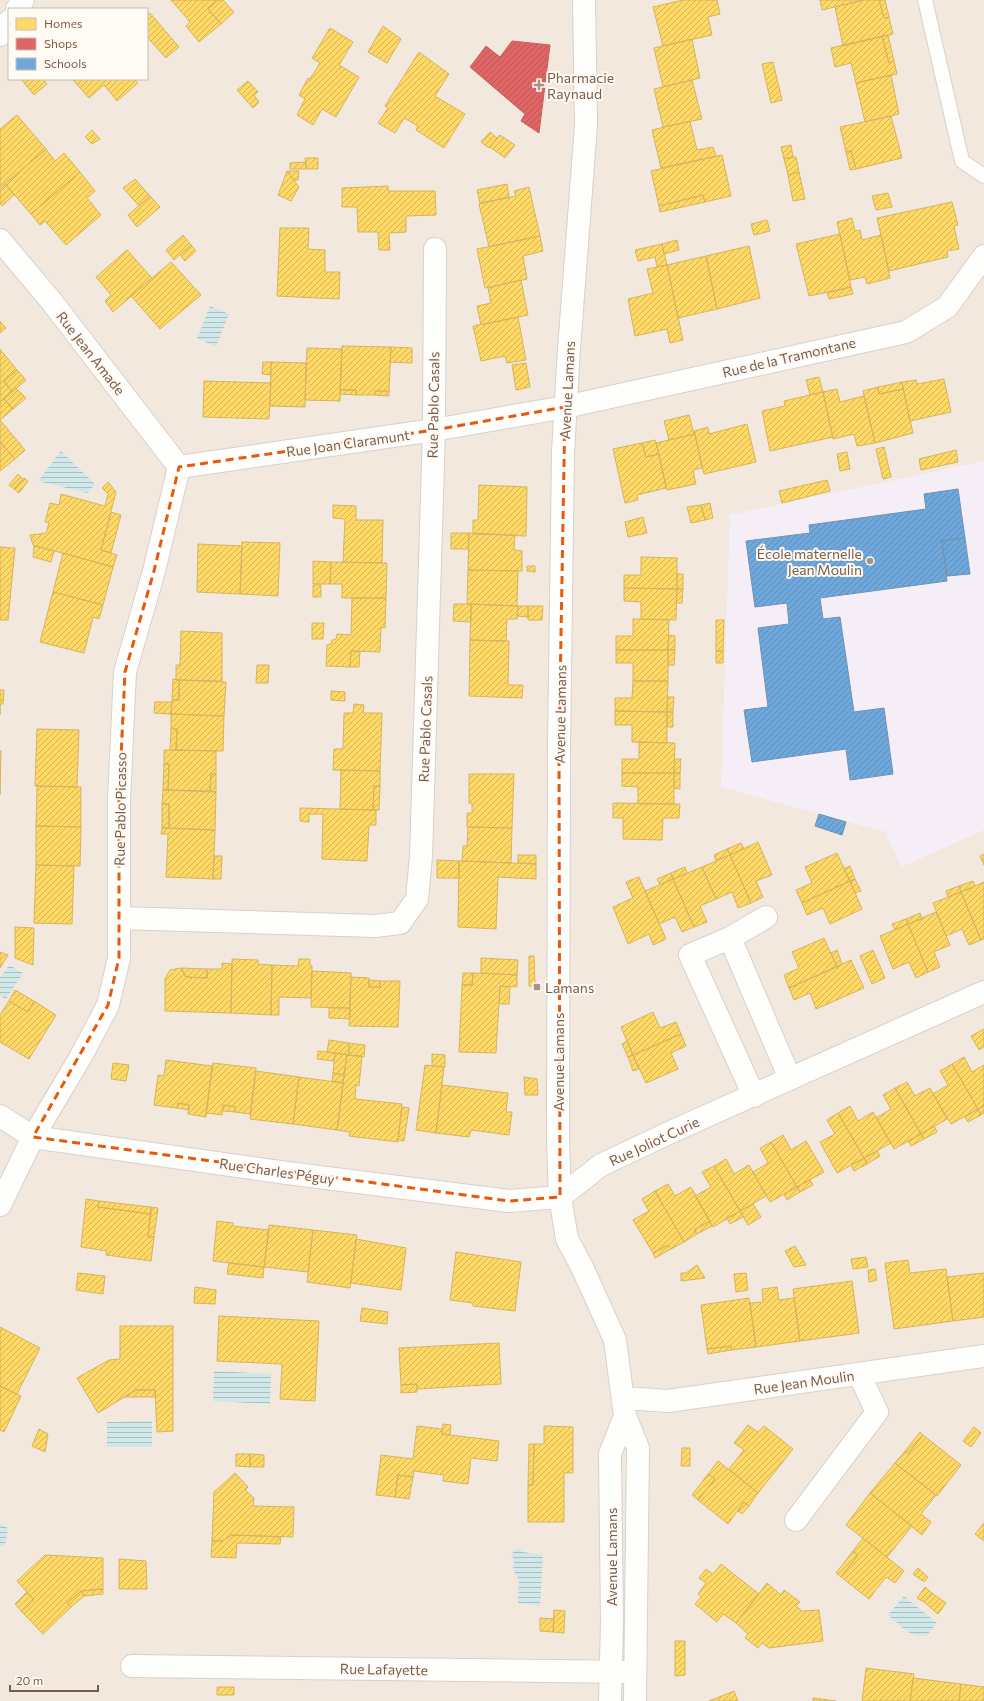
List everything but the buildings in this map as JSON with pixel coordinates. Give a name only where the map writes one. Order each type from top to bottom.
[{"type":"street","name":"Avenue Lamans","points":[[584,0],[586,125],[565,407],[559,748],[558,1142],[560,1197],[568,1239],[615,1340],[625,1407],[638,1448],[635,1701]]},
{"type":"street","points":[[0,35],[8,23]]},
{"type":"street","name":"Rue Jean Amade","points":[[0,240],[52,302],[179,467]]},
{"type":"street","name":"Rue Pablo Casals","points":[[120,918],[375,926],[400,922],[417,899],[421,857],[434,430],[435,249]]},
{"type":"street","name":"Rue de la Tramontane","points":[[565,407],[906,332],[947,307],[984,256]]},
{"type":"street","name":"Rue Joan Claramunt","points":[[179,467],[434,430],[565,407]]},
{"type":"street","name":"Rue Pablo Picasso","points":[[0,1205],[33,1137],[80,1058],[108,1005],[119,958],[119,800],[125,672],[154,571],[179,467]]},
{"type":"street","points":[[754,1096],[690,955],[730,938],[766,917]]},
{"type":"street","points":[[730,938],[790,1079]]},
{"type":"street","name":"Rue Joliot Curie","points":[[560,1197],[601,1166],[984,992]]},
{"type":"street","name":"Rue Charles Péguy","points":[[0,1116],[33,1137],[288,1173],[510,1201],[560,1197]]},
{"type":"street","name":"Rue Jean Moulin","points":[[625,1407],[984,1356]]},
{"type":"street","points":[[796,1520],[877,1412],[859,1374]]},
{"type":"street","name":"Avenue Lamans","points":[[610,1701],[610,1454],[625,1407]]},
{"type":"street","name":"Rue Lafayette","points":[[132,1666],[635,1672]]},
{"type":"lane","points":[[925,0],[962,160],[984,176]]},
{"type":"highlighted area","points":[[565,407],[559,749],[560,1197],[509,1201],[33,1137],[108,1005],[119,958],[119,800],[125,672],[154,571],[179,467],[434,430]]},
{"type":"shaded area","points":[[0,0],[984,0],[984,1701],[0,1701]]},
{"type":"shaded area","points":[[984,461],[984,830],[901,867],[886,832],[721,787],[730,515]]},
{"type":"water","points":[[210,306],[229,314],[216,346],[197,339]]},
{"type":"water","points":[[61,451],[95,484],[87,493],[38,481]]},
{"type":"water","points":[[9,965],[23,973],[6,999],[0,996],[0,978]]},
{"type":"water","points":[[214,1371],[271,1374],[270,1404],[213,1401]]},
{"type":"water","points":[[152,1421],[152,1447],[107,1447],[107,1422]]},
{"type":"water","points":[[0,1524],[8,1528],[5,1546],[0,1546]]},
{"type":"water","points":[[518,1548],[523,1552],[543,1555],[540,1606],[518,1603],[519,1580],[513,1569],[514,1560],[511,1554]]},
{"type":"water","points":[[904,1596],[937,1623],[926,1636],[914,1635],[910,1633],[888,1615]]},
{"type":"place","name":"Pharmacie Raynaud","points":[[539,85]]},
{"type":"place","name":"École maternelle Jean Moulin","points":[[870,561]]},
{"type":"place","name":"Lamans","points":[[537,987]]}]
